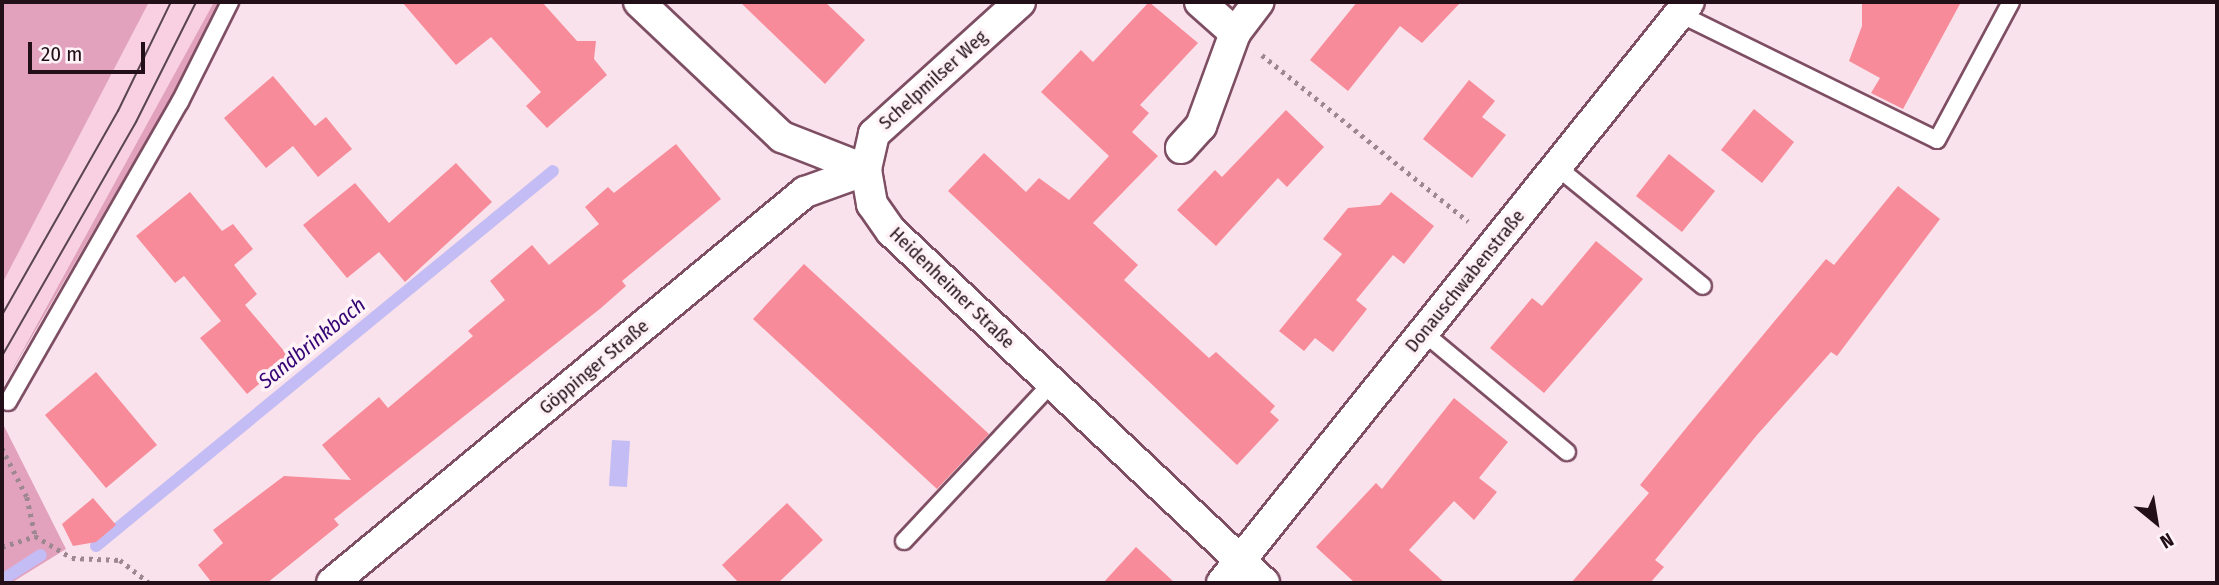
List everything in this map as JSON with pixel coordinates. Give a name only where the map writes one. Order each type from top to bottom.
[{"type":"street","points":[[639,2],[782,137],[866,170]]},
{"type":"street","name":"Schelpmilser Weg","points":[[866,170],[874,134],[899,106],[1020,2]]},
{"type":"street","points":[[1200,2],[1235,33]]},
{"type":"street","points":[[1181,148],[1201,126],[1235,33],[1258,2]]},
{"type":"street","name":"Donauschwabenstraße","points":[[1231,572],[1685,8]]},
{"type":"street","name":"Heidenheimer Straße","points":[[866,170],[872,204],[891,231],[1052,383],[1231,572],[1264,583]]},
{"type":"street","name":"Göppinger Straße","points":[[332,583],[805,192],[866,170]]},
{"type":"lane","points":[[8,402],[114,222],[230,2]]},
{"type":"lane","points":[[1685,8],[1937,140],[2011,2]]},
{"type":"lane","points":[[1557,167],[1703,286]]},
{"type":"lane","points":[[1424,333],[1567,452]]},
{"type":"lane","points":[[904,541],[1052,383]]},
{"type":"path","points":[[1235,33],[1496,243]]},
{"type":"path","points":[[2,448],[27,497],[35,536],[72,558],[120,560],[149,583]]},
{"type":"path","points":[[2,547],[35,536]]},
{"type":"shaded area","points":[[2,2],[149,2],[2,284]]},
{"type":"shaded area","points":[[149,2],[214,2],[2,387],[2,284]]},
{"type":"shaded area","points":[[214,2],[220,2],[169,101],[2,388]]},
{"type":"shaded area","points":[[2,422],[66,549],[11,583],[2,583]]},
{"type":"shaded area","points":[[612,440],[630,441],[627,487],[609,486]]},
{"type":"building","points":[[402,2],[542,2],[577,41],[596,41],[594,59],[607,75],[547,128],[526,106],[541,92],[491,37],[456,65]]},
{"type":"building","points":[[740,2],[825,2],[865,40],[825,84]]},
{"type":"building","points":[[1149,2],[1198,43],[1140,105],[1149,113],[1132,132],[1158,156],[1093,223],[1138,265],[1124,280],[1209,358],[1216,352],[1275,406],[1270,412],[1279,420],[1237,465],[948,191],[984,153],[1026,192],[1039,178],[1069,200],[1109,156],[1041,92],[1081,50],[1093,62]]},
{"type":"building","points":[[1357,2],[1461,2],[1422,43],[1400,26],[1348,91],[1310,60]]},
{"type":"building","points":[[1862,2],[1961,2],[1903,109],[1871,93],[1880,78],[1849,61],[1862,26]]},
{"type":"building","points":[[273,76],[315,126],[326,117],[352,149],[318,177],[293,146],[266,168],[224,118]]},
{"type":"building","points":[[1469,80],[1495,101],[1482,117],[1506,135],[1472,178],[1423,139]]},
{"type":"building","points":[[1754,109],[1794,142],[1762,183],[1721,150]]},
{"type":"building","points":[[1286,110],[1324,147],[1287,187],[1278,178],[1216,246],[1177,210],[1215,170],[1222,177]]},
{"type":"building","points":[[676,144],[721,199],[622,281],[626,286],[601,308],[334,519],[339,525],[267,583],[212,583],[198,565],[223,543],[213,530],[284,476],[351,480],[322,445],[379,397],[388,408],[473,336],[468,331],[505,300],[490,281],[532,245],[549,265],[599,224],[585,207],[608,187],[614,193]]},
{"type":"building","points":[[1669,154],[1715,191],[1682,232],[1636,196]]},
{"type":"building","points":[[456,163],[492,202],[405,282],[379,252],[347,278],[303,225],[355,183],[389,223]]},
{"type":"building","points":[[1898,186],[1940,219],[1837,356],[1831,352],[1757,435],[1655,560],[1664,567],[1650,583],[1571,583],[1649,493],[1640,485],[1687,427],[1826,259],[1834,265]]},
{"type":"building","points":[[190,192],[222,231],[233,224],[253,249],[234,265],[257,294],[245,305],[290,358],[247,394],[200,338],[221,321],[184,276],[175,283],[136,236]]},
{"type":"building","points":[[1391,192],[1434,226],[1404,264],[1393,255],[1356,300],[1367,309],[1333,352],[1315,338],[1304,351],[1279,331],[1342,254],[1323,239],[1348,208],[1380,205]]},
{"type":"building","points":[[1596,241],[1643,279],[1544,393],[1490,348],[1532,298],[1542,306]]},
{"type":"building","points":[[804,264],[989,434],[937,489],[753,319]]},
{"type":"building","points":[[96,372],[157,445],[106,488],[45,415]]},
{"type":"building","points":[[1454,398],[1508,442],[1479,478],[1497,492],[1474,520],[1454,501],[1409,550],[1445,583],[1355,583],[1316,547],[1376,483],[1382,489]]},
{"type":"building","points":[[93,498],[116,525],[96,542],[73,546],[62,524]]},
{"type":"building","points":[[787,503],[823,540],[778,583],[739,583],[722,565]]},
{"type":"building","points":[[1136,547],[1175,583],[1103,583]]},
{"type":"waterway","name":"Sandbrinkbach","points":[[96,546],[553,171]]},
{"type":"waterway","name":"Sandbrinkbach","points":[[2,580],[41,555]]},
{"type":"tram line","points":[[2,315],[118,111],[171,2]]},
{"type":"tram line","points":[[2,356],[136,122],[196,2]]}]
